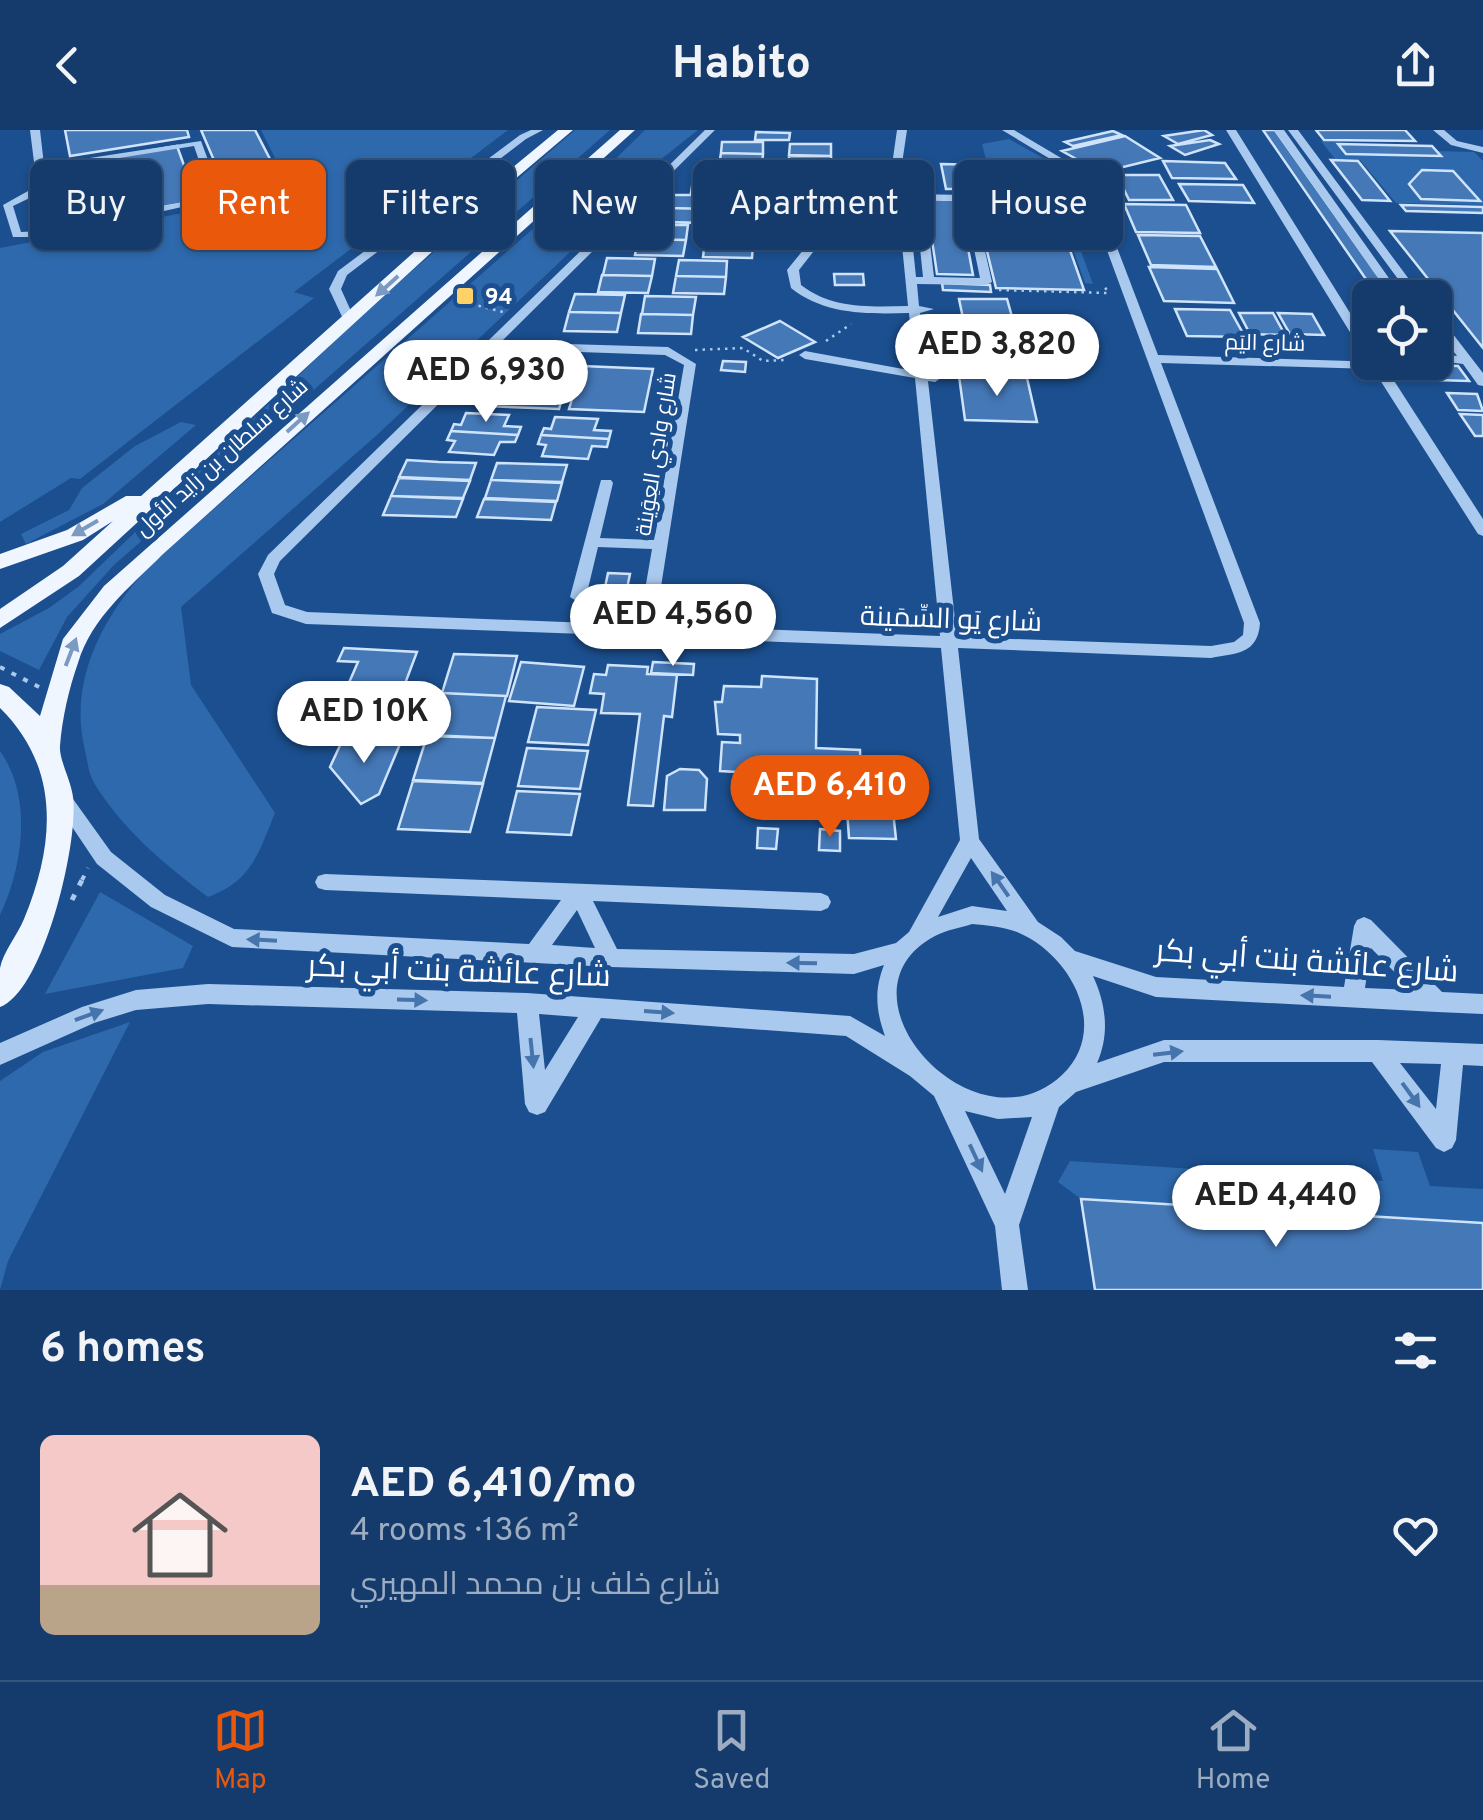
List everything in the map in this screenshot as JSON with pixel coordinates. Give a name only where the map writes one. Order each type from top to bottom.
[{"type":"main road","name":"شارع سلطان بن زايد الأول","points":[[0,620],[49,590],[465,214],[566,130]]},
{"type":"main road","name":"شارع سلطان بن زايد الأول","points":[[593,160],[628,130]]},
{"type":"main road","name":"شارع سلطان بن زايد الأول","points":[[47,746],[56,696],[76,636],[102,604],[154,550],[535,211]]},
{"type":"main road","points":[[0,562],[76,534],[165,486]]},
{"type":"main road","points":[[0,692],[29,718],[47,746],[61,797],[62,836],[54,878],[37,924],[0,993]]},
{"type":"street","points":[[35,130],[39,160]]},
{"type":"street","points":[[349,320],[335,289],[339,277],[523,137],[538,130]]},
{"type":"street","name":"شارع يَو السِّمَينة","points":[[673,166],[710,130]]},
{"type":"street","points":[[898,160],[902,130]]},
{"type":"street","name":"شارع يَو السِّمَينة","points":[[588,250],[273,559],[266,574],[278,609],[306,618],[646,632],[1211,652],[1239,648],[1251,637],[1252,623],[1088,184],[1075,170],[1007,130]]},
{"type":"street","points":[[1231,130],[1352,325]]},
{"type":"street","points":[[1278,130],[1385,280]]},
{"type":"street","points":[[1292,130],[1404,280]]},
{"type":"street","points":[[1438,130],[1454,143],[1483,150]]},
{"type":"street","points":[[91,160],[198,143],[218,196],[210,202],[162,211]]},
{"type":"street","points":[[30,193],[7,208],[14,233],[30,233]]},
{"type":"street","points":[[911,280],[986,282],[968,198],[934,197]]},
{"type":"street","points":[[809,250],[793,270],[795,286],[814,300],[876,308],[921,308]]},
{"type":"street","points":[[908,250],[911,280],[921,308],[970,841],[1030,928],[1070,959],[1088,989],[1096,1022],[1092,1054],[1076,1082]]},
{"type":"street","points":[[925,250],[928,280]]},
{"type":"street","points":[[1452,342],[1483,382]]},
{"type":"street","name":"شارع وادِي العِوَينة","points":[[492,344],[668,351],[690,364],[646,632]]},
{"type":"street","points":[[805,355],[928,378]]},
{"type":"street","name":"شارع اليَم","points":[[1154,359],[1352,361]]},
{"type":"street","points":[[1452,359],[1466,361]]},
{"type":"street","points":[[1386,380],[1483,531]]},
{"type":"street","points":[[578,597],[606,482]]},
{"type":"street","points":[[347,486],[363,492]]},
{"type":"street","points":[[592,542],[660,545]]},
{"type":"street","name":"شارع عائشة بنت أبي بكر","points":[[61,797],[104,858],[158,901],[232,938],[611,958],[854,964],[898,952]]},
{"type":"street","points":[[970,841],[919,930],[898,952],[886,978],[885,1008],[894,1038],[914,1067],[944,1092],[980,1106],[1016,1109],[1050,1100],[1076,1082],[1164,1051],[1378,1050],[1483,1055]]},
{"type":"street","points":[[325,882],[821,902]]},
{"type":"street","points":[[534,954],[578,892]]},
{"type":"street","points":[[578,892],[611,958]]},
{"type":"street","points":[[919,930],[943,919],[972,914],[1030,928]]},
{"type":"street","points":[[1353,998],[1364,926],[1436,1002]]},
{"type":"street","name":"شارع عائشة بنت أبي بكر","points":[[1070,959],[1156,987],[1483,1004]]},
{"type":"street","name":"شارع عائشة بنت أبي بكر","points":[[0,1054],[90,1014],[136,1000],[208,994],[527,1003],[850,1026],[914,1067]]},
{"type":"street","points":[[527,1003],[537,1104],[596,1007]]},
{"type":"street","points":[[1378,1050],[1444,1140],[1453,1054]]},
{"type":"street","points":[[944,1092],[1008,1225],[1014,1290]]},
{"type":"street","points":[[1008,1225],[1050,1100]]},
{"type":"path","points":[[986,282],[1003,291],[1108,293],[1104,282]]},
{"type":"path","points":[[440,295],[521,316]]},
{"type":"path","points":[[668,351],[742,348],[763,361],[777,363],[805,355],[876,308]]},
{"type":"path","points":[[0,666],[56,696]]},
{"type":"shaded area","points":[[261,130],[508,130],[468,160],[346,160],[346,250],[349,250],[294,292],[314,298],[80,479],[71,478],[0,522],[0,248],[30,242],[30,250],[162,250],[162,217],[182,213],[182,250],[326,250],[326,160],[276,160]]},
{"type":"shaded area","points":[[575,130],[610,130],[576,160],[540,160]]},
{"type":"shaded area","points":[[645,130],[698,130],[660,160],[614,160]]},
{"type":"shaded area","points":[[1009,139],[1047,160],[986,160],[982,144]]},
{"type":"shaded area","points":[[1321,141],[1335,142],[1346,155],[1439,156],[1435,151],[1474,152],[1483,161],[1483,205],[1396,203],[1360,160],[1335,159]]},
{"type":"shaded area","points":[[535,165],[535,196],[515,213],[515,182]]},
{"type":"shaded area","points":[[535,227],[535,250],[572,250],[377,435],[181,607],[191,685],[275,813],[252,864],[235,883],[208,897],[131,831],[92,779],[81,720],[86,671],[94,648],[119,604],[150,565],[509,250],[515,250],[515,245]]},
{"type":"shaded area","points":[[436,250],[473,250],[114,565],[67,617],[39,670],[0,651],[0,634],[49,608],[78,587],[368,309]]},
{"type":"shaded area","points":[[1073,250],[1081,250],[1093,284],[1085,283]]},
{"type":"shaded area","points":[[181,422],[196,425],[103,504],[26,544],[21,534],[69,510],[82,488],[135,446]]},
{"type":"shaded area","points":[[0,751],[17,789],[21,832],[14,876],[0,915]]},
{"type":"shaded area","points":[[100,892],[193,946],[183,968],[45,994]]},
{"type":"shaded area","points":[[130,1022],[8,1261],[0,1290],[0,1081],[43,1052]]},
{"type":"shaded area","points":[[1373,1149],[1418,1152],[1430,1186],[1483,1189],[1483,1223],[1081,1199],[1058,1182],[1070,1161],[1383,1181]]},
{"type":"building","points":[[65,130],[187,130],[189,137],[70,156]]},
{"type":"building","points":[[201,130],[255,130],[270,160],[214,160]]},
{"type":"building","points":[[1204,130],[1212,135],[1178,144],[1164,136]]},
{"type":"building","points":[[1263,130],[1275,130],[1381,280],[1367,280]]},
{"type":"building","points":[[1316,130],[1405,130],[1415,141],[1324,140]]},
{"type":"building","points":[[1113,131],[1122,135],[1073,146],[1065,142]]},
{"type":"building","points":[[756,132],[790,133],[789,140],[755,140]]},
{"type":"building","points":[[1125,136],[1160,158],[1123,167],[1123,160],[1078,160],[1062,151]]},
{"type":"building","points":[[1210,140],[1219,144],[1185,155],[1170,146]]},
{"type":"building","points":[[722,142],[763,142],[763,154],[721,153]]},
{"type":"building","points":[[790,144],[831,144],[831,156],[789,155]]},
{"type":"building","points":[[1338,144],[1432,146],[1441,156],[1346,154]]},
{"type":"building","points":[[177,146],[182,160],[182,204],[162,207],[162,160],[95,160]]},
{"type":"building","points":[[721,153],[763,154],[762,160],[720,160]]},
{"type":"building","points":[[789,156],[831,156],[831,160],[789,160]]},
{"type":"building","points":[[1331,160],[1358,161],[1390,201],[1362,200]]},
{"type":"building","points":[[1163,161],[1225,163],[1236,179],[1172,178]]},
{"type":"building","points":[[941,164],[954,164],[954,189],[946,189]]},
{"type":"building","points":[[1422,170],[1453,171],[1480,201],[1421,199],[1409,184]]},
{"type":"building","points":[[1123,175],[1159,175],[1173,200],[1129,200]]},
{"type":"building","points":[[1179,184],[1243,185],[1254,203],[1189,201]]},
{"type":"building","points":[[673,195],[693,195],[693,209],[673,208]]},
{"type":"building","points":[[934,199],[954,200],[954,250],[968,250],[973,275],[937,274]]},
{"type":"building","points":[[1124,204],[1186,205],[1200,233],[1136,232]]},
{"type":"building","points":[[1401,205],[1483,207],[1483,213],[1406,211]]},
{"type":"building","points":[[673,208],[693,209],[693,223],[673,222]]},
{"type":"building","points":[[673,225],[688,225],[686,240],[673,240]]},
{"type":"building","points":[[1390,231],[1483,233],[1483,348],[1452,309],[1452,280],[1429,280]]},
{"type":"building","points":[[1138,235],[1200,236],[1216,267],[1151,265]]},
{"type":"building","points":[[673,240],[686,240],[683,256],[635,255],[636,250],[673,250]]},
{"type":"building","points":[[704,250],[753,250],[752,258],[703,257]]},
{"type":"building","points":[[987,250],[1070,250],[1084,290],[996,288]]},
{"type":"building","points":[[607,258],[655,259],[652,276],[603,275]]},
{"type":"building","points":[[679,260],[727,261],[726,277],[676,276]]},
{"type":"building","points":[[1149,267],[1217,269],[1234,303],[1164,301]]},
{"type":"building","points":[[834,274],[863,274],[864,285],[835,285]]},
{"type":"building","points":[[602,275],[652,276],[648,293],[598,292]]},
{"type":"building","points":[[676,276],[726,277],[724,294],[673,293]]},
{"type":"building","points":[[942,283],[990,285],[991,292],[943,290]]},
{"type":"building","points":[[575,294],[625,295],[621,313],[569,312]]},
{"type":"building","points":[[645,296],[696,297],[693,315],[642,314]]},
{"type":"building","points":[[959,299],[1007,299],[1014,324],[964,323]]},
{"type":"building","points":[[1175,309],[1230,310],[1245,337],[1187,336]]},
{"type":"building","points":[[569,312],[621,313],[617,332],[564,331]]},
{"type":"building","points":[[1239,313],[1273,313],[1285,335],[1250,334]]},
{"type":"building","points":[[1278,313],[1312,314],[1324,335],[1290,334]]},
{"type":"building","points":[[641,314],[693,315],[691,334],[638,333]]},
{"type":"building","points":[[780,321],[815,342],[778,358],[743,337]]},
{"type":"building","points":[[954,333],[1020,335],[1029,373],[960,371]]},
{"type":"building","points":[[723,361],[746,362],[745,372],[721,370]]},
{"type":"building","points":[[502,364],[572,366],[559,409],[485,406]]},
{"type":"building","points":[[582,366],[653,369],[644,412],[569,409]]},
{"type":"building","points":[[1452,366],[1458,366],[1469,381],[1435,380],[1452,380]]},
{"type":"building","points":[[959,376],[1027,378],[1037,422],[965,420]]},
{"type":"building","points":[[1447,393],[1477,394],[1483,411],[1458,410]]},
{"type":"building","points":[[466,413],[509,415],[504,426],[521,427],[518,435],[451,431],[454,424],[461,425]]},
{"type":"building","points":[[1460,414],[1483,415],[1483,436],[1475,436]]},
{"type":"building","points":[[555,417],[598,419],[594,430],[611,431],[609,439],[541,435],[544,428],[551,429]]},
{"type":"building","points":[[451,431],[518,435],[515,442],[500,442],[494,455],[449,452],[455,441],[447,440]]},
{"type":"building","points":[[541,435],[609,439],[607,447],[592,446],[588,459],[542,456],[546,445],[538,444]]},
{"type":"building","points":[[407,460],[476,463],[470,480],[399,477]]},
{"type":"building","points":[[497,463],[567,465],[562,482],[491,480]]},
{"type":"building","points":[[399,478],[470,481],[463,498],[391,496]]},
{"type":"building","points":[[491,480],[562,483],[557,501],[485,498]]},
{"type":"building","points":[[391,496],[463,499],[456,517],[383,515]]},
{"type":"building","points":[[484,499],[556,502],[551,520],[477,517]]},
{"type":"building","points":[[608,573],[630,574],[626,593],[604,592]]},
{"type":"building","points":[[344,648],[417,652],[403,689],[348,685],[358,662],[338,661]]},
{"type":"building","points":[[454,654],[517,656],[507,696],[442,693]]},
{"type":"building","points":[[521,662],[584,667],[574,706],[509,701]]},
{"type":"building","points":[[653,662],[694,664],[693,675],[651,673]]},
{"type":"building","points":[[608,665],[648,667],[647,674],[677,675],[672,717],[664,716],[653,806],[628,805],[640,714],[601,713],[604,694],[590,693],[594,674],[606,675]]},
{"type":"building","points":[[762,676],[817,679],[816,748],[860,750],[861,777],[801,774],[800,792],[774,790],[774,774],[720,771],[722,742],[740,743],[740,735],[718,734],[715,702],[722,702],[724,686],[761,687]]},
{"type":"building","points":[[348,688],[403,692],[384,739],[306,733],[316,714],[336,716]]},
{"type":"building","points":[[441,693],[506,696],[495,738],[428,735]]},
{"type":"building","points":[[537,707],[596,710],[588,745],[528,742]]},
{"type":"building","points":[[427,736],[495,738],[483,783],[413,780]]},
{"type":"building","points":[[343,739],[400,744],[379,794],[361,804],[330,767]]},
{"type":"building","points":[[527,748],[588,751],[580,789],[518,786]]},
{"type":"building","points":[[680,769],[699,770],[707,779],[705,810],[664,810],[667,776]]},
{"type":"building","points":[[413,781],[483,784],[470,832],[398,829]]},
{"type":"building","points":[[517,791],[580,794],[571,835],[507,832]]},
{"type":"building","points":[[847,810],[893,811],[896,839],[849,838]]},
{"type":"building","points":[[758,828],[778,829],[776,849],[757,848]]},
{"type":"building","points":[[820,829],[840,831],[840,851],[819,850]]},
{"type":"building","points":[[1081,1199],[1483,1223],[1483,1290],[1095,1290]]},
{"type":"place","name":"94","points":[[465,296]]}]
